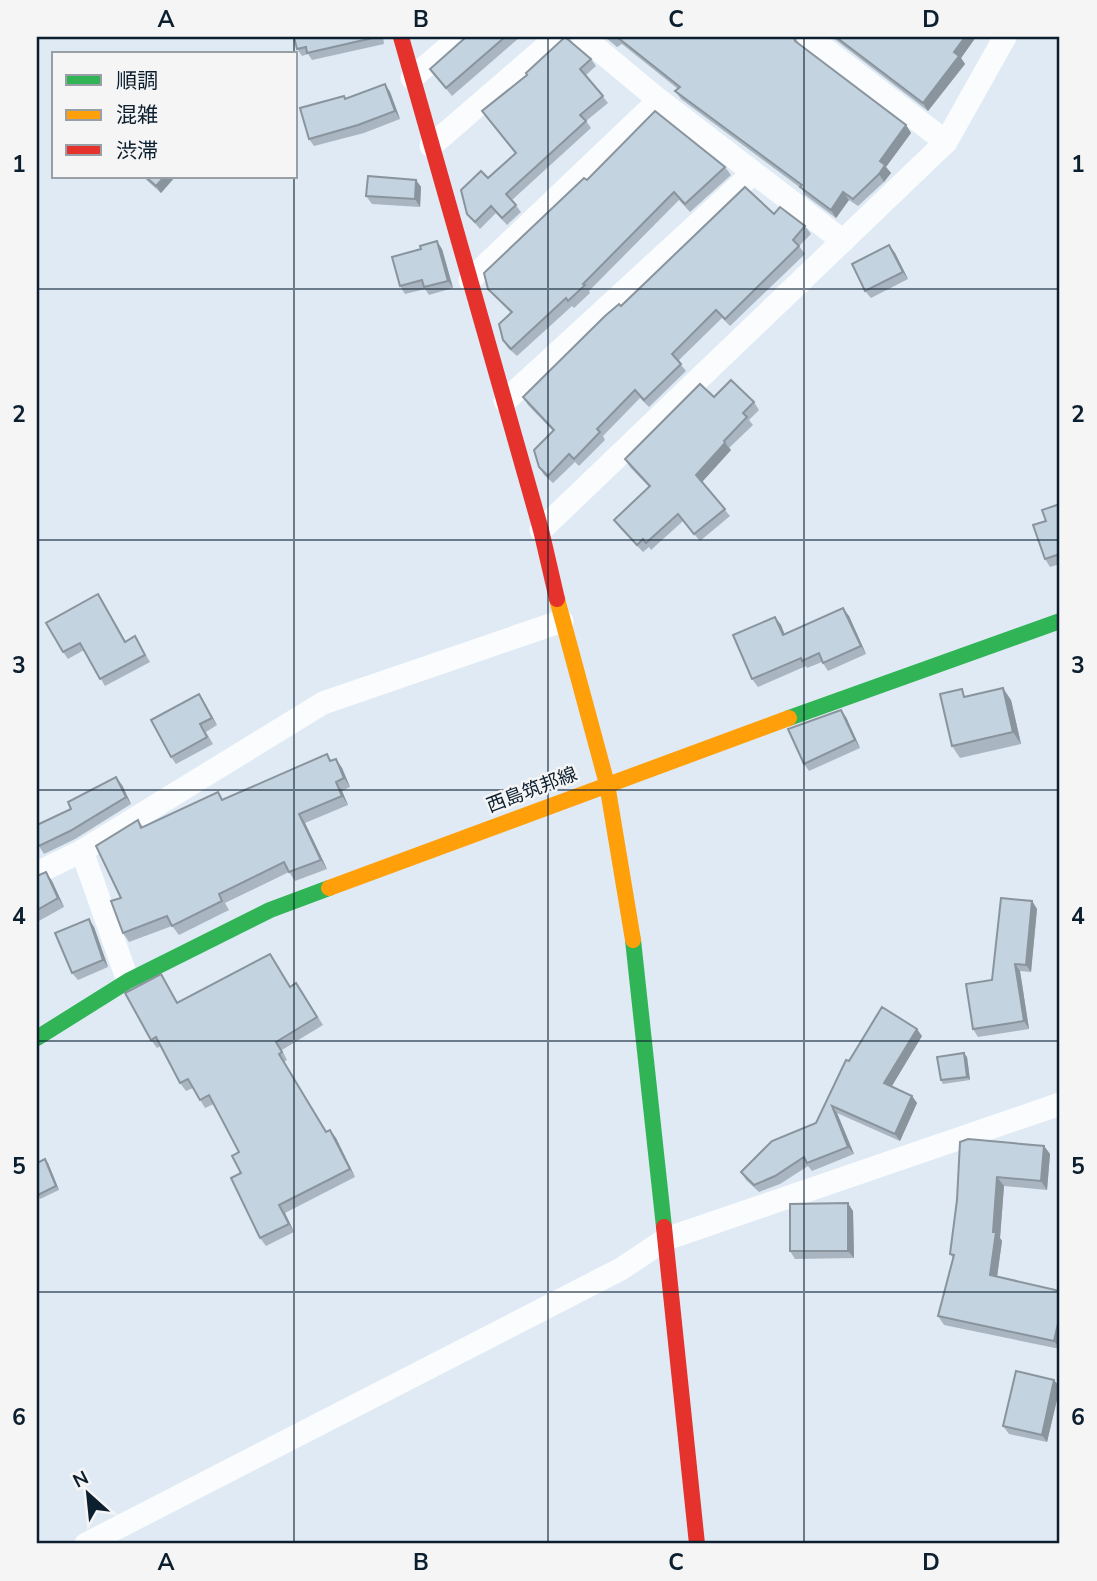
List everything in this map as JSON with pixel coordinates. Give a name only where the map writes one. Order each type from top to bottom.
[{"type":"street","points":[[401,37],[541,530],[562,621],[607,784],[635,953],[697,1544]]},
{"type":"street","points":[[412,78],[460,37]]},
{"type":"street","points":[[431,146],[557,37]]},
{"type":"street","points":[[583,37],[659,100],[843,241]]},
{"type":"street","points":[[809,37],[946,142]]},
{"type":"street","points":[[541,530],[946,142],[1004,37]]},
{"type":"street","points":[[470,280],[659,100]]},
{"type":"street","points":[[505,401],[753,173]]},
{"type":"street","points":[[39,872],[82,851],[323,703],[562,621]]},
{"type":"street","name":"西島筑邦線","points":[[37,1038],[128,981],[271,911],[607,784],[1060,621]]},
{"type":"street","points":[[82,851],[128,981]]},
{"type":"street","points":[[86,1544],[621,1269],[666,1238],[1060,1104]]},
{"type":"building","points":[[294,37],[377,37],[307,53],[306,47],[297,49]]},
{"type":"building","points":[[466,37],[505,37],[446,88],[430,69]]},
{"type":"building","points":[[565,37],[591,59],[580,69],[603,96],[580,115],[586,121],[506,194],[516,205],[502,218],[491,206],[475,222],[467,214],[461,190],[481,171],[488,178],[516,153],[482,111],[527,75],[526,73]]},
{"type":"building","points":[[617,37],[794,37],[795,41],[906,125],[880,161],[885,165],[879,174],[853,199],[843,192],[831,210],[800,187],[802,185],[675,91],[680,87]]},
{"type":"building","points":[[836,37],[965,37],[954,52],[959,56],[923,103]]},
{"type":"building","points":[[385,84],[395,111],[309,139],[300,108],[344,96],[345,99]]},
{"type":"building","points":[[655,111],[725,167],[685,204],[674,192],[583,284],[585,285],[568,301],[566,298],[511,349],[503,340],[499,324],[512,312],[488,289],[484,273],[584,178],[587,180]]},
{"type":"building","points":[[368,176],[416,180],[415,199],[366,196]]},
{"type":"building","points":[[147,178],[163,178],[156,186]]},
{"type":"building","points":[[745,187],[774,214],[780,207],[805,226],[793,240],[799,246],[725,319],[716,310],[672,354],[681,364],[644,400],[635,390],[597,429],[600,432],[574,459],[569,454],[548,476],[539,467],[534,450],[554,430],[523,397],[605,316],[619,304],[621,306]]},
{"type":"building","points":[[437,241],[448,281],[424,287],[422,280],[400,286],[392,257],[421,249],[420,246]]},
{"type":"building","points":[[889,245],[903,272],[865,291],[852,264]]},
{"type":"building","points":[[731,380],[754,402],[743,413],[747,417],[696,475],[725,509],[694,534],[678,514],[646,543],[643,539],[637,545],[614,520],[650,486],[625,459],[700,384],[714,397]]},
{"type":"building","points":[[1060,504],[1060,554],[1045,559],[1033,525],[1046,521],[1042,510]]},
{"type":"building","points":[[98,594],[125,642],[135,636],[145,655],[100,679],[80,643],[63,652],[46,623]]},
{"type":"building","points":[[843,608],[861,646],[823,663],[819,653],[802,661],[801,658],[752,679],[733,635],[775,617],[783,635]]},
{"type":"building","points":[[1003,688],[1013,732],[952,746],[940,694],[962,689],[964,697]]},
{"type":"building","points":[[199,694],[212,718],[200,724],[207,737],[171,757],[151,720]]},
{"type":"building","points":[[841,710],[855,740],[804,764],[788,729]]},
{"type":"building","points":[[327,754],[330,761],[336,759],[344,778],[336,782],[342,796],[299,814],[321,860],[289,872],[284,862],[219,894],[222,901],[172,926],[167,916],[123,933],[111,901],[121,898],[96,846],[138,820],[141,828],[218,792],[222,800]]},
{"type":"building","points":[[116,777],[126,797],[70,831],[39,846],[37,825],[71,809],[68,802]]},
{"type":"building","points":[[46,872],[58,898],[37,910],[37,876]]},
{"type":"building","points":[[1001,898],[1032,901],[1026,965],[1015,964],[1024,1021],[973,1029],[966,984],[992,980]]},
{"type":"building","points":[[89,919],[103,960],[72,973],[55,933]]},
{"type":"building","points":[[270,954],[290,987],[296,983],[317,1017],[276,1042],[282,1052],[279,1054],[326,1132],[330,1130],[350,1169],[279,1205],[289,1224],[260,1238],[231,1178],[241,1173],[232,1156],[239,1152],[209,1095],[200,1100],[188,1079],[180,1083],[156,1037],[151,1040],[125,993],[161,974],[177,1003]]},
{"type":"building","points":[[882,1007],[917,1029],[884,1083],[912,1096],[895,1134],[832,1106],[848,1147],[807,1163],[804,1157],[775,1176],[754,1185],[741,1172],[772,1141],[816,1123],[846,1060],[849,1061]]},
{"type":"building","points":[[964,1053],[967,1077],[941,1080],[937,1057]]},
{"type":"building","points":[[968,1139],[1044,1146],[1041,1181],[997,1177],[993,1232],[996,1232],[990,1275],[1060,1291],[1060,1315],[1054,1341],[938,1316],[954,1255],[950,1254],[957,1200],[960,1142]]},
{"type":"building","points":[[45,1159],[56,1186],[38,1195],[37,1163]]},
{"type":"building","points":[[848,1203],[848,1251],[790,1251],[790,1204]]},
{"type":"building","points":[[1016,1371],[1054,1380],[1042,1435],[1003,1426]]},
{"type":"traffic: fast","points":[[789,718],[1060,621]]},
{"type":"traffic: fast","points":[[37,1038],[128,981],[270,910],[329,888]]},
{"type":"traffic: fast","points":[[633,940],[664,1227]]},
{"type":"traffic: slow","points":[[557,599],[607,784],[633,940]]},
{"type":"traffic: slow","points":[[329,888],[789,718]]},
{"type":"traffic: jam","points":[[401,37],[541,530],[557,599]]},
{"type":"traffic: jam","points":[[664,1227],[697,1544]]}]
